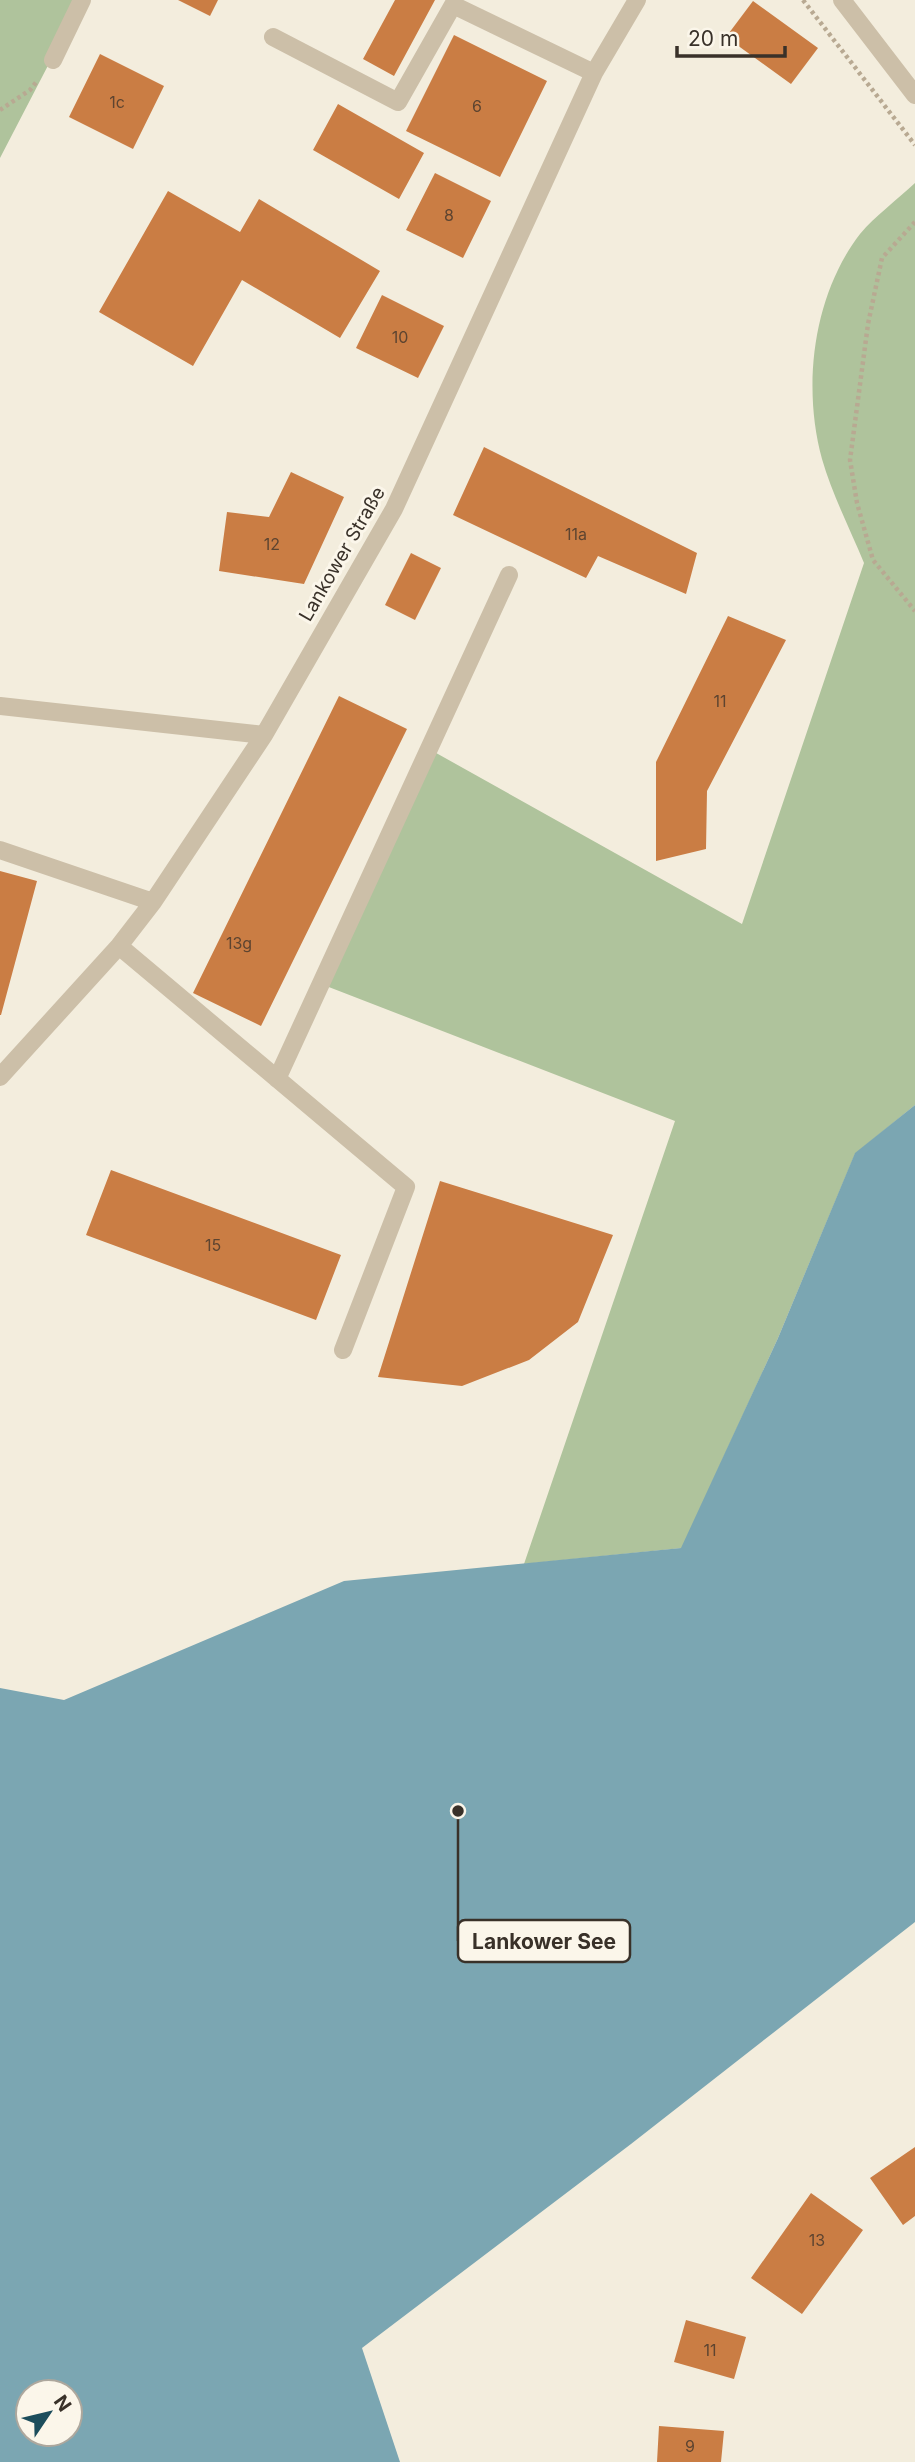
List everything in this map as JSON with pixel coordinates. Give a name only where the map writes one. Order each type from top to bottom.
[{"type":"street","points":[[53,60],[82,0]]},
{"type":"street","name":"Lankower Straße","points":[[0,1077],[120,946],[153,902],[264,735],[394,509],[594,73],[637,0]]},
{"type":"street","points":[[842,0],[915,95]]},
{"type":"street","points":[[273,37],[398,102],[453,5],[594,73]]},
{"type":"street","points":[[277,1079],[509,575]]},
{"type":"street","points":[[0,706],[264,735]]},
{"type":"street","points":[[0,850],[153,902]]},
{"type":"street","points":[[120,946],[406,1187],[343,1350]]},
{"type":"path","points":[[803,0],[915,145]]},
{"type":"path","points":[[0,110],[30,90],[53,60]]},
{"type":"path","points":[[915,222],[882,258],[868,324],[850,460],[857,503],[873,560],[915,611]]},
{"type":"green space","points":[[0,0],[82,0],[0,158]]},
{"type":"green space","points":[[915,183],[915,1105],[855,1154],[778,1338],[682,1548],[524,1564],[675,1121],[321,984],[429,749],[742,924],[864,563],[831,485],[816,431],[813,372],[822,313],[831,285],[860,234]]},
{"type":"water","points":[[915,1105],[915,1922],[631,2144],[362,2348],[400,2462],[0,2462],[0,1688],[64,1700],[344,1581],[681,1548],[778,1338],[855,1153]]},
{"type":"building","points":[[178,0],[218,0],[210,16]]},
{"type":"building","points":[[395,0],[435,0],[394,76],[363,59]]},
{"type":"building","points":[[753,1],[818,48],[791,84],[726,37]]},
{"type":"building","points":[[454,35],[547,81],[500,177],[406,131]]},
{"type":"building","points":[[100,54],[164,86],[133,149],[69,117]]},
{"type":"building","points":[[338,104],[424,153],[399,199],[313,150]]},
{"type":"building","points":[[435,173],[491,201],[463,258],[406,230]]},
{"type":"building","points":[[168,191],[240,232],[259,199],[380,271],[340,338],[242,280],[193,366],[99,312]]},
{"type":"building","points":[[382,295],[444,326],[418,378],[356,348]]},
{"type":"building","points":[[484,447],[697,553],[686,594],[598,556],[586,578],[453,515]]},
{"type":"building","points":[[291,472],[344,497],[304,584],[219,571],[227,512],[269,517]]},
{"type":"building","points":[[411,553],[441,568],[415,620],[385,605]]},
{"type":"building","points":[[728,616],[786,640],[707,791],[706,849],[656,861],[656,762]]},
{"type":"building","points":[[339,696],[407,729],[261,1026],[193,993]]},
{"type":"building","points":[[0,871],[37,881],[1,1015],[0,1015]]},
{"type":"building","points":[[111,1170],[341,1255],[316,1320],[86,1235]]},
{"type":"building","points":[[440,1181],[613,1235],[578,1322],[529,1360],[462,1386],[378,1377]]},
{"type":"building","points":[[915,2147],[915,2216],[903,2225],[870,2178]]},
{"type":"building","points":[[811,2193],[863,2230],[802,2314],[751,2278]]},
{"type":"building","points":[[686,2320],[746,2337],[734,2379],[674,2362]]},
{"type":"building","points":[[659,2426],[724,2431],[721,2462],[657,2462]]},
{"type":"place","name":"Lankower See","points":[[458,1811]]}]
